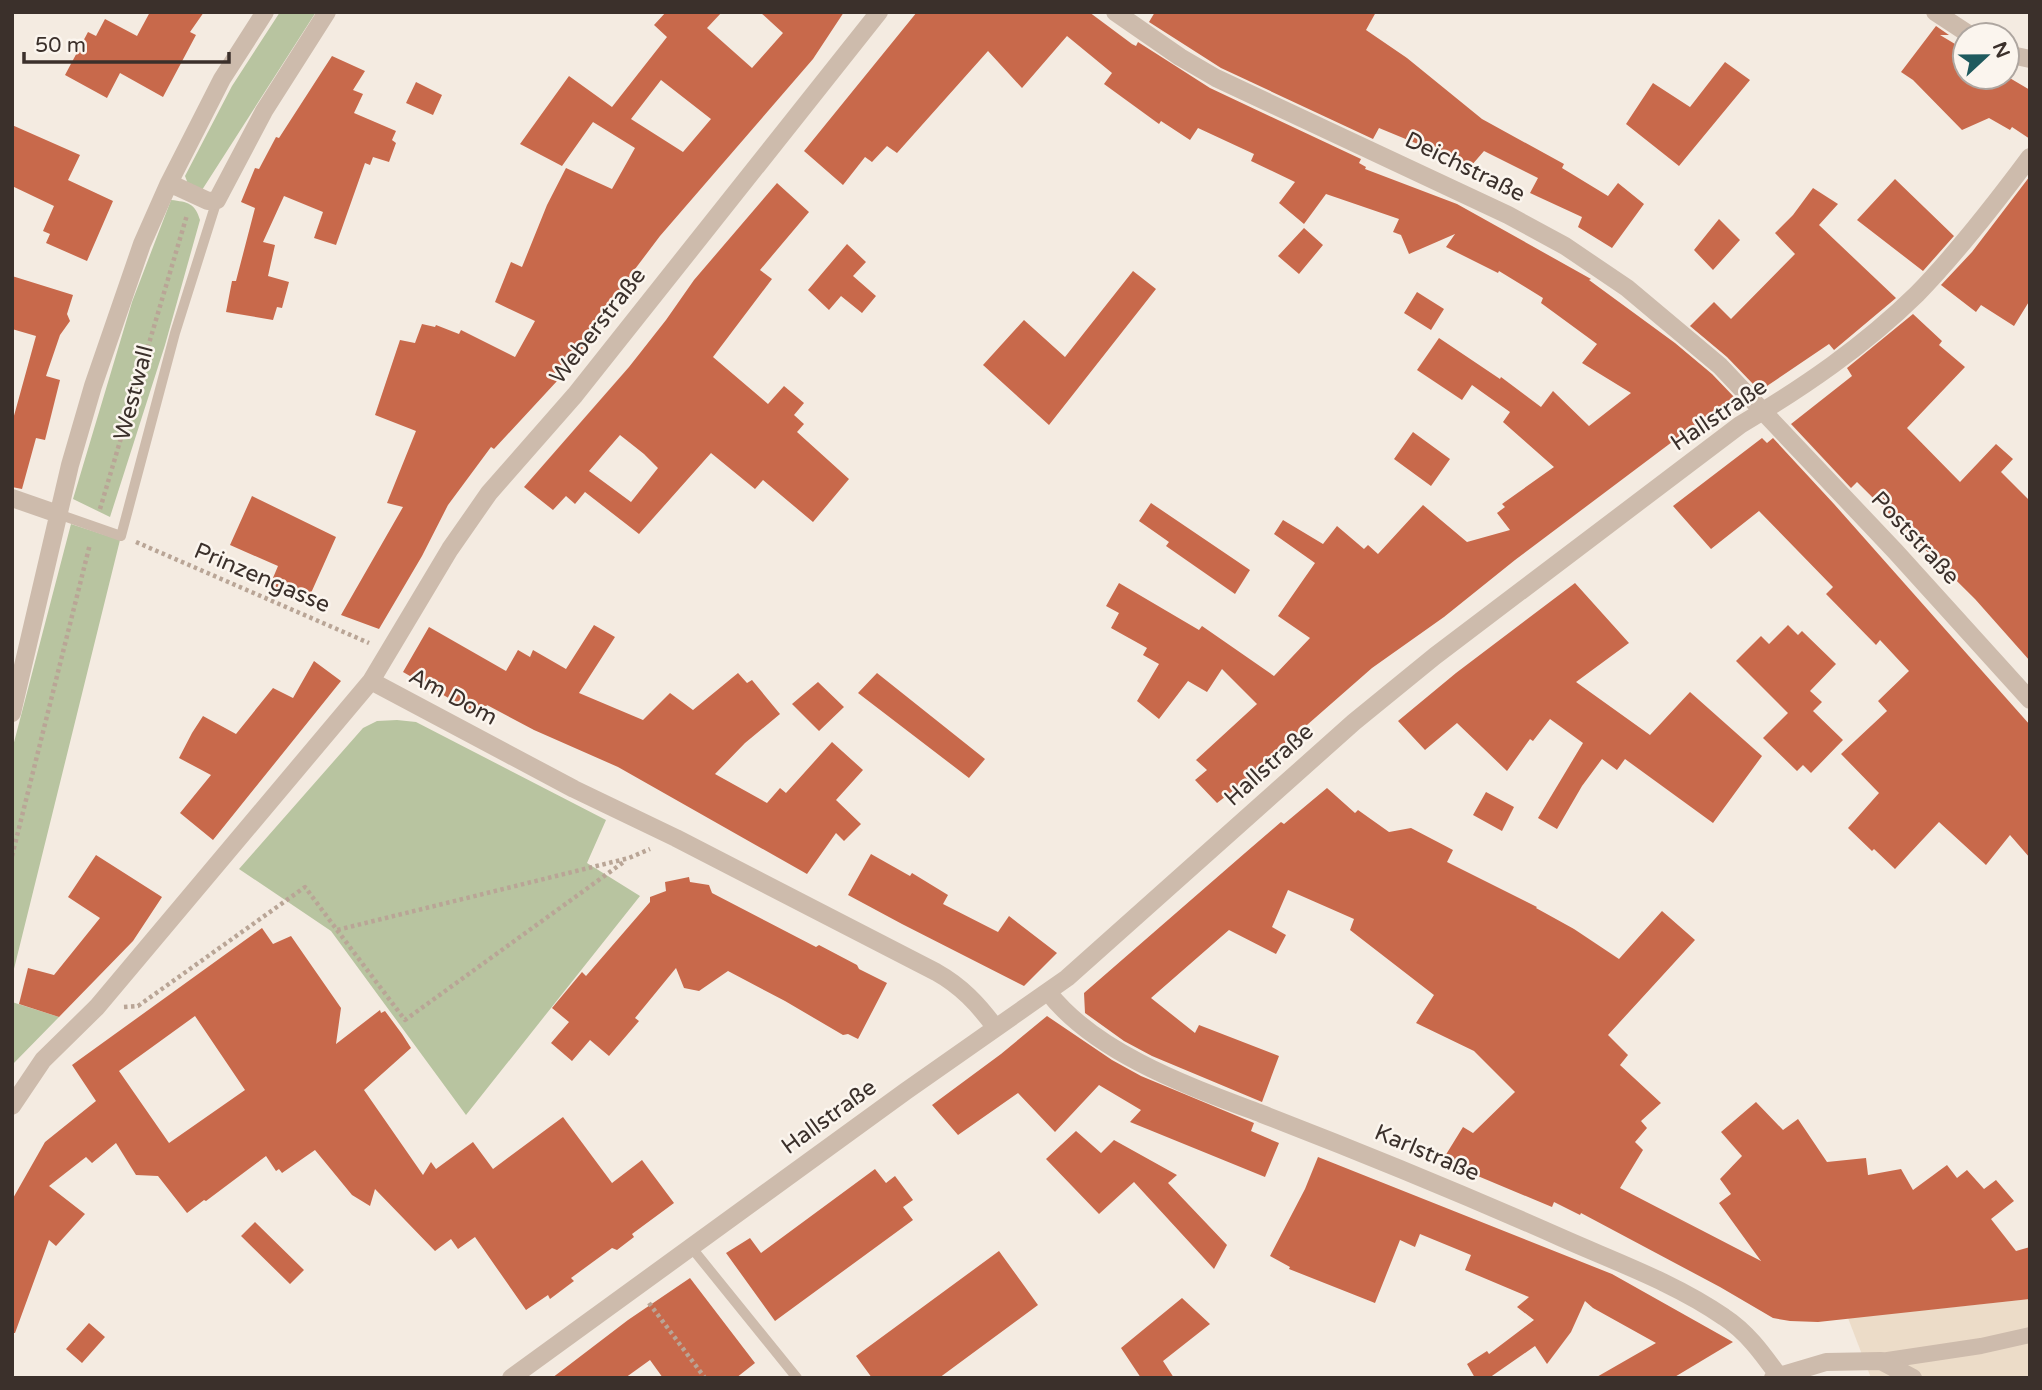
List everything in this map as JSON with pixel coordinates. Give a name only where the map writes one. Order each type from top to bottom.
[{"type":"street","name":"Westwall","points":[[12,713],[69,464],[142,244],[169,183],[222,79],[265,12]]},
{"type":"street","name":"Westwall","points":[[217,200],[264,111],[327,12]]},
{"type":"street","name":"Weberstraße","points":[[370,681],[450,549],[489,493],[575,395],[879,12]]},
{"type":"street","name":"Deichstraße","points":[[1115,12],[1180,57],[1216,78],[1455,188],[1565,246],[1627,288],[1693,342],[1720,366],[1762,412]]},
{"type":"street","points":[[1935,12],[1951,23]]},
{"type":"street","name":"Hallstraße","points":[[511,1378],[995,1027],[1067,978],[1354,722],[1436,656],[1740,425],[1827,370],[1917,293],[1964,241],[2030,157]]},
{"type":"street","points":[[169,183],[208,201],[217,200]]},
{"type":"street","name":"Poststraße","points":[[1762,412],[1895,551],[2030,700]]},
{"type":"street","points":[[12,498],[58,514]]},
{"type":"street","points":[[12,1106],[44,1060],[97,1007],[370,681]]},
{"type":"street","name":"Am Dom","points":[[370,681],[574,789],[676,838],[953,981],[973,998],[995,1027]]},
{"type":"street","name":"Karlstraße","points":[[1048,992],[1062,1010],[1095,1035],[1139,1062],[1185,1085],[1379,1158],[1668,1285],[1725,1317],[1755,1343],[1775,1376]]},
{"type":"street","points":[[1775,1376],[1826,1362],[1881,1361],[1981,1346],[2030,1335]]},
{"type":"street","points":[[1881,1361],[1913,1378]]},
{"type":"lane","name":"Westwall","points":[[121,536],[175,333],[217,200]]},
{"type":"lane","points":[[58,514],[121,536]]},
{"type":"lane","points":[[691,1247],[797,1378]]},
{"type":"path","name":"Prinzengasse","points":[[121,536],[389,651]]},
{"type":"path","points":[[337,930],[629,858],[676,838]]},
{"type":"path","points":[[97,1007],[138,1006],[305,887],[405,1020],[629,858]]},
{"type":"path","points":[[636,1286],[705,1378]]},
{"type":"green space","points":[[280,12],[316,12],[202,190],[188,184],[185,176],[232,86]]},
{"type":"green space","points":[[171,200],[190,204],[200,220],[165,345],[110,517],[73,499],[132,302]]},
{"type":"green space","points":[[71,524],[120,540],[12,977],[12,750]]},
{"type":"green space","points":[[377,721],[416,722],[606,820],[587,863],[640,896],[466,1115],[331,931],[239,869],[363,728]]},
{"type":"green space","points":[[12,1002],[59,1017],[12,1065]]},
{"type":"shaded area","points":[[2030,1299],[2030,1378],[1871,1378],[1848,1318]]},
{"type":"building","points":[[150,12],[204,12],[190,32],[196,35],[163,97],[120,73],[107,98],[65,75],[88,32],[96,36],[105,19],[137,36]]},
{"type":"building","points":[[666,12],[722,12],[707,28],[752,68],[783,33],[760,12],[844,12],[813,59],[660,236],[607,308],[609,309],[570,367],[494,449],[491,447],[448,505],[379,629],[341,615],[403,507],[387,503],[416,431],[375,415],[400,340],[415,343],[422,324],[436,325],[459,334],[461,330],[515,357],[535,321],[495,302],[511,262],[522,267],[547,205],[566,168],[612,189],[635,148],[593,122],[562,166],[520,144],[569,76],[612,107],[667,37],[654,25]],"holes":[[[661,80],[711,119],[683,152],[631,119]]]},
{"type":"building","points":[[917,12],[1089,12],[1132,44],[1136,46],[1138,42],[1210,88],[1361,159],[1359,163],[1366,167],[1365,169],[1457,204],[1591,279],[1589,280],[1675,343],[1712,374],[1736,399],[1682,440],[1680,436],[1444,617],[1372,668],[1290,738],[1247,780],[1217,803],[1195,780],[1207,770],[1196,760],[1257,704],[1222,669],[1207,692],[1188,681],[1159,719],[1137,701],[1159,664],[1143,655],[1147,648],[1111,628],[1119,613],[1106,606],[1119,583],[1199,630],[1202,626],[1274,676],[1310,638],[1278,616],[1315,563],[1274,534],[1283,520],[1323,544],[1337,526],[1364,549],[1368,545],[1378,554],[1423,505],[1467,542],[1510,530],[1497,513],[1505,507],[1502,504],[1554,467],[1503,422],[1510,412],[1472,385],[1462,400],[1417,370],[1439,338],[1500,379],[1501,377],[1541,407],[1553,391],[1589,426],[1631,393],[1582,363],[1597,344],[1541,303],[1543,298],[1499,271],[1498,273],[1446,247],[1455,234],[1409,254],[1401,235],[1393,232],[1399,219],[1326,194],[1304,224],[1279,203],[1295,182],[1251,161],[1254,154],[1198,128],[1190,140],[1161,121],[1159,124],[1104,84],[1112,73],[1067,36],[1022,88],[988,51],[897,153],[887,146],[872,162],[865,157],[843,185],[804,151]]},
{"type":"building","points":[[1155,12],[1376,12],[1366,30],[1407,58],[1482,119],[1564,164],[1562,168],[1608,196],[1618,183],[1644,204],[1612,248],[1578,227],[1582,217],[1530,193],[1538,178],[1484,151],[1471,166],[1379,128],[1373,139],[1221,68],[1149,22]]},
{"type":"building","points":[[1936,26],[1949,35],[1940,35],[1951,42],[1951,91],[2021,91],[2021,85],[2030,90],[2030,139],[2012,127],[2010,130],[1989,118],[1962,130],[1913,80],[1901,72]]},
{"type":"building","points":[[332,56],[365,71],[353,90],[363,94],[354,113],[396,131],[392,140],[396,143],[389,162],[373,157],[370,165],[365,163],[336,245],[314,238],[323,212],[284,196],[263,242],[275,245],[268,276],[289,282],[282,308],[277,307],[273,320],[226,312],[232,281],[236,281],[255,208],[241,202],[255,168],[259,169],[276,137],[279,138]]},
{"type":"building","points":[[1725,62],[1750,80],[1679,166],[1626,124],[1653,83],[1690,107]]},
{"type":"building","points":[[416,82],[442,95],[433,115],[406,103]]},
{"type":"building","points":[[12,125],[80,155],[68,180],[113,201],[87,261],[46,243],[50,234],[43,231],[54,206],[12,186]]},
{"type":"building","points":[[2030,176],[2030,300],[2014,326],[1981,305],[1976,312],[1941,285],[1972,252]]},
{"type":"building","points":[[1895,179],[1954,236],[1923,271],[1857,220]]},
{"type":"building","points":[[777,183],[809,212],[760,270],[772,279],[713,357],[768,404],[784,386],[804,403],[794,415],[804,424],[797,432],[849,479],[813,522],[763,480],[755,489],[711,453],[639,534],[585,492],[575,504],[566,496],[553,510],[524,487],[629,367],[694,280]],"holes":[[[620,435],[658,468],[631,502],[589,471]]]},
{"type":"building","points":[[1813,188],[1838,204],[1819,225],[1896,298],[1834,350],[1829,344],[1764,388],[1759,381],[1754,385],[1727,357],[1690,326],[1714,302],[1731,319],[1795,254],[1775,233],[1793,215]]},
{"type":"building","points":[[1719,219],[1740,240],[1713,270],[1694,250]]},
{"type":"building","points":[[1304,228],[1323,245],[1299,274],[1278,256]]},
{"type":"building","points":[[847,244],[866,262],[853,276],[876,296],[862,313],[841,296],[829,310],[808,290]]},
{"type":"building","points":[[1133,271],[1156,289],[1049,425],[983,365],[1024,320],[1065,357]]},
{"type":"building","points":[[12,276],[73,295],[67,314],[70,321],[60,335],[46,376],[60,380],[45,440],[36,438],[22,489],[12,487],[12,423],[36,336],[12,329]]},
{"type":"building","points":[[1417,292],[1444,309],[1431,330],[1404,313]]},
{"type":"building","points":[[1913,314],[1942,341],[1939,345],[1965,367],[1907,428],[1960,482],[1996,444],[2013,459],[2001,472],[2030,501],[2030,661],[1975,599],[1857,482],[1851,488],[1791,424],[1852,376],[1847,368]]},
{"type":"building","points":[[1413,432],[1450,459],[1431,486],[1394,459]]},
{"type":"building","points":[[1762,438],[1767,443],[1773,438],[2030,725],[2030,858],[2010,835],[1986,865],[1939,822],[1895,869],[1848,828],[1879,793],[1841,754],[1887,711],[1878,701],[1909,671],[1880,640],[1876,645],[1826,594],[1833,587],[1759,511],[1711,549],[1673,506]]},
{"type":"building","points":[[252,496],[336,537],[307,602],[270,585],[278,566],[230,545]]},
{"type":"building","points":[[1151,503],[1250,570],[1235,594],[1166,546],[1169,542],[1139,521]]},
{"type":"building","points":[[1575,583],[1629,643],[1576,682],[1650,735],[1690,692],[1762,756],[1713,823],[1625,759],[1617,770],[1602,759],[1582,786],[1557,829],[1538,818],[1583,743],[1550,719],[1533,741],[1530,739],[1507,771],[1457,723],[1425,750],[1398,721],[1456,673]]},
{"type":"building","points":[[594,625],[615,637],[579,693],[643,720],[670,693],[693,710],[738,673],[747,683],[752,680],[780,714],[745,743],[715,774],[767,803],[780,788],[786,793],[832,742],[863,770],[836,800],[861,824],[844,841],[836,833],[807,874],[618,767],[534,730],[487,705],[480,716],[403,672],[429,627],[506,671],[518,650],[530,657],[533,650],[566,669]]},
{"type":"building","points":[[1788,625],[1798,635],[1802,631],[1836,664],[1810,691],[1822,702],[1813,711],[1843,740],[1811,773],[1803,765],[1797,771],[1763,738],[1788,713],[1736,661],[1761,636],[1769,644]]},
{"type":"building","points":[[314,661],[341,681],[213,840],[180,813],[211,775],[179,758],[192,733],[203,716],[236,734],[273,688],[293,698]]},
{"type":"building","points":[[877,673],[985,759],[969,778],[858,693]]},
{"type":"building","points":[[818,682],[844,707],[819,731],[792,704]]},
{"type":"building","points":[[1327,788],[1355,813],[1358,810],[1389,832],[1411,828],[1453,850],[1447,862],[1537,907],[1619,959],[1662,911],[1695,940],[1608,1035],[1628,1055],[1620,1065],[1661,1103],[1641,1121],[1647,1128],[1635,1142],[1643,1150],[1620,1188],[1761,1261],[1719,1203],[1731,1194],[1720,1179],[1742,1156],[1721,1132],[1756,1102],[1783,1130],[1798,1119],[1827,1162],[1866,1158],[1868,1175],[1901,1169],[1913,1190],[1947,1165],[1957,1178],[1967,1170],[1984,1189],[1996,1180],[2014,1201],[1991,1219],[2016,1251],[2030,1247],[2030,1299],[1818,1322],[1773,1318],[1581,1213],[1580,1215],[1554,1202],[1552,1207],[1442,1161],[1463,1127],[1473,1133],[1515,1092],[1474,1051],[1416,1023],[1434,995],[1350,930],[1354,919],[1288,890],[1272,927],[1286,935],[1276,954],[1229,930],[1151,998],[1195,1033],[1199,1025],[1279,1056],[1262,1102],[1152,1056],[1124,1041],[1085,1013],[1084,993],[1281,822],[1284,824]]},
{"type":"building","points":[[1486,792],[1514,807],[1502,831],[1473,815]]},
{"type":"building","points":[[871,854],[910,876],[912,873],[948,895],[943,904],[998,932],[1009,916],[1057,953],[1024,986],[902,924],[848,895]]},
{"type":"building","points":[[96,855],[162,897],[133,941],[59,1017],[19,1004],[28,968],[54,975],[100,918],[68,897]]},
{"type":"building","points":[[689,877],[690,882],[709,885],[712,893],[816,947],[819,945],[887,983],[858,1039],[848,1034],[843,1035],[728,971],[699,991],[684,988],[676,968],[635,1018],[639,1021],[609,1056],[590,1040],[572,1061],[551,1043],[569,1022],[552,1008],[582,972],[586,976],[650,902],[650,897],[666,891],[665,882]]},
{"type":"building","points":[[262,928],[273,944],[291,936],[341,1008],[336,1044],[380,1010],[381,1013],[385,1011],[402,1034],[411,1048],[364,1090],[423,1175],[431,1162],[436,1169],[473,1142],[493,1169],[563,1117],[612,1183],[642,1160],[674,1203],[632,1234],[634,1237],[617,1250],[612,1248],[571,1278],[574,1281],[550,1299],[548,1295],[526,1310],[475,1237],[458,1249],[451,1239],[435,1251],[375,1189],[370,1206],[352,1195],[315,1150],[282,1173],[279,1169],[276,1171],[266,1156],[187,1213],[158,1176],[136,1175],[116,1143],[92,1163],[86,1157],[49,1186],[85,1214],[56,1246],[49,1240],[15,1333],[12,1333],[12,1200],[45,1142],[96,1101],[72,1065]],"holes":[[[195,1016],[245,1090],[169,1143],[119,1071]]]},
{"type":"building","points":[[1047,1016],[1112,1060],[1141,1076],[1254,1123],[1251,1131],[1279,1143],[1265,1177],[1130,1122],[1141,1110],[1099,1085],[1055,1132],[1018,1093],[958,1135],[932,1105]]},
{"type":"building","points":[[1076,1131],[1101,1153],[1114,1140],[1177,1175],[1168,1183],[1227,1245],[1214,1269],[1134,1182],[1099,1214],[1046,1159]]},
{"type":"building","points":[[1318,1157],[1612,1274],[1733,1342],[1673,1378],[1595,1378],[1656,1343],[1585,1301],[1571,1332],[1547,1364],[1535,1346],[1489,1378],[1475,1378],[1467,1364],[1487,1351],[1489,1354],[1534,1320],[1517,1307],[1529,1297],[1465,1270],[1471,1255],[1420,1234],[1415,1247],[1400,1240],[1375,1303],[1289,1269],[1290,1267],[1270,1256],[1305,1189]]},
{"type":"building","points":[[875,1169],[886,1183],[895,1176],[913,1200],[903,1207],[913,1220],[775,1321],[726,1253],[750,1238],[761,1253]]},
{"type":"building","points":[[255,1222],[304,1270],[290,1284],[241,1236]]},
{"type":"building","points":[[999,1251],[1038,1305],[939,1378],[872,1378],[856,1356]]},
{"type":"building","points":[[690,1278],[755,1363],[736,1378],[663,1378],[650,1360],[625,1378],[552,1378],[628,1320]]},
{"type":"building","points":[[1182,1298],[1210,1324],[1163,1361],[1174,1378],[1141,1378],[1121,1348]]},
{"type":"building","points":[[89,1323],[105,1337],[82,1363],[66,1349]]}]
